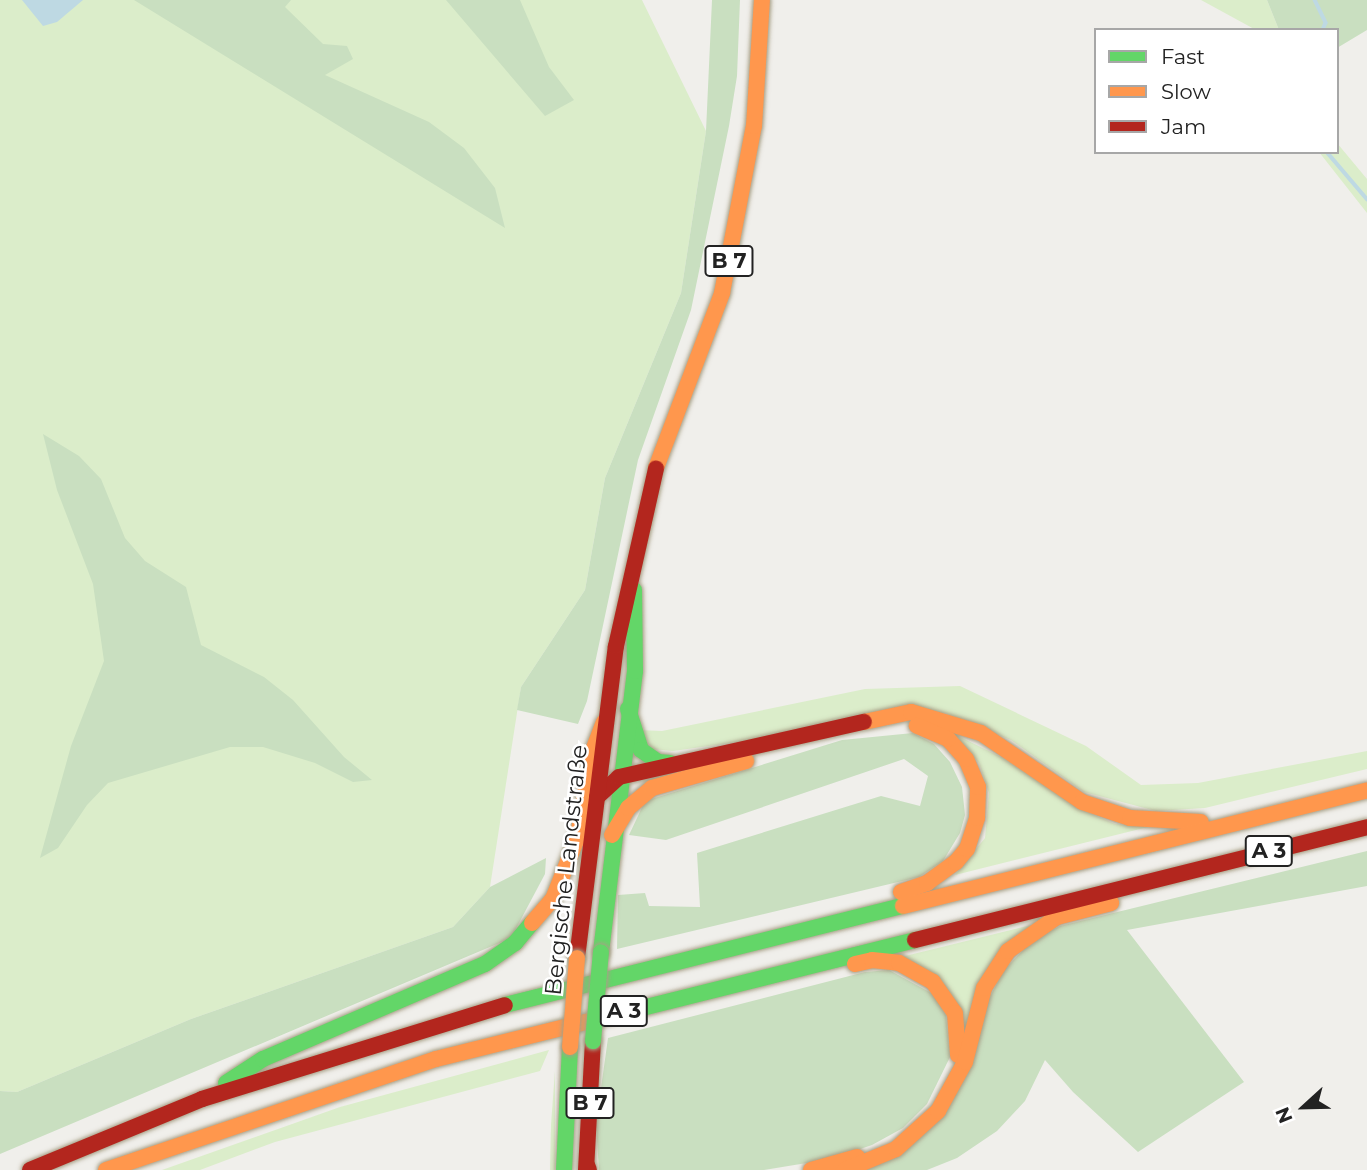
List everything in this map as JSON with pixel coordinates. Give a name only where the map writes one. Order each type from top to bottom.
[{"type":"main road","name":"Bergische Landstraße","points":[[564,1170],[577,958],[604,722],[650,485],[722,293],[756,107],[762,0]]},
{"type":"main road","name":"Bergische Landstraße","points":[[587,1168],[593,1041],[612,835],[637,640],[632,577]]},
{"type":"main road","points":[[628,709],[641,750],[658,762],[678,764]]},
{"type":"main road","points":[[597,797],[619,776],[911,712],[981,733],[1083,802],[1130,818],[1227,823]]},
{"type":"main road","points":[[202,1099],[262,1059],[485,964],[515,943],[553,899],[564,875],[578,836],[592,753],[604,722]]},
{"type":"main road","points":[[612,835],[634,801],[652,788],[803,745],[880,724],[925,728],[948,740],[966,759],[978,787],[977,818],[967,849],[945,873],[927,883],[808,926]]},
{"type":"main road","name":"A 3","points":[[30,1170],[202,1099],[496,1007],[808,926],[1367,790]]},
{"type":"main road","name":"A 3","points":[[106,1170],[208,1132],[436,1059],[1367,827]]},
{"type":"main road","points":[[845,1170],[896,1149],[938,1111],[965,1062],[984,988],[1021,939],[1057,918],[1152,892],[1170,875]]},
{"type":"main road","points":[[811,1170],[866,1154],[915,1124],[947,1083],[960,1045],[947,998],[918,970],[872,960],[842,968],[813,963]]},
{"type":"green space","points":[[0,0],[642,0],[706,131],[681,293],[605,478],[585,590],[521,687],[490,887],[453,927],[191,1019],[17,1092],[0,1091]]},
{"type":"green space","points":[[134,0],[291,0],[285,7],[323,44],[347,46],[353,59],[325,75],[429,122],[464,148],[495,188],[505,228]]},
{"type":"green space","points":[[446,0],[520,0],[549,67],[574,100],[545,116]]},
{"type":"green space","points":[[712,0],[740,0],[737,76],[729,126],[691,310],[638,460],[587,701],[578,724],[517,710],[521,687],[585,590],[605,478],[681,293],[706,131]]},
{"type":"green space","points":[[1201,0],[1267,0],[1278,28],[1252,28]]},
{"type":"green space","points":[[1267,0],[1367,0],[1367,30],[1339,47],[1339,28],[1278,28]]},
{"type":"green space","points":[[1339,145],[1367,179],[1367,213],[1321,154],[1339,154]]},
{"type":"green space","points":[[43,434],[79,456],[101,479],[125,538],[145,561],[186,587],[201,645],[264,677],[293,700],[344,757],[372,780],[353,782],[315,763],[263,747],[230,747],[108,783],[87,805],[58,848],[40,858],[71,746],[104,661],[93,584],[57,490]]},
{"type":"green space","points":[[960,686],[1086,746],[1141,785],[1198,783],[1367,751],[1367,769],[1205,808],[1156,811],[1084,792],[1011,740],[945,713],[673,751],[652,749],[638,730],[662,731],[865,689]]},
{"type":"green space","points":[[913,733],[934,744],[950,762],[962,787],[965,815],[960,833],[943,861],[919,877],[617,949],[618,895],[645,893],[649,906],[700,907],[697,853],[881,796],[920,806],[928,776],[904,759],[666,840],[629,835],[645,801],[842,740]]},
{"type":"green space","points":[[954,734],[1003,758],[1078,808],[1115,824],[1148,827],[955,875],[985,838],[989,793],[979,763]]},
{"type":"green space","points":[[1367,851],[1367,886],[1127,930],[1244,1082],[1138,1152],[1073,1092],[1045,1060],[1025,1101],[997,1131],[957,1158],[927,1170],[860,1170],[913,1143],[1004,970],[1033,940],[1060,926]]},
{"type":"green space","points":[[546,858],[545,874],[511,938],[0,1154],[0,1091],[17,1092],[191,1019],[453,927],[490,887]]},
{"type":"green space","points":[[1031,925],[966,1031],[901,957]]},
{"type":"green space","points":[[889,970],[933,994],[946,1015],[950,1057],[927,1104],[903,1128],[872,1145],[831,1159],[764,1170],[599,1170],[596,1124],[608,1038],[865,972]]},
{"type":"green space","points":[[549,1050],[540,1071],[275,1142],[200,1170],[162,1170],[340,1107]]},
{"type":"green space","points":[[555,1071],[555,1170],[550,1170],[551,1125]]},
{"type":"water","points":[[22,0],[83,0],[57,22],[43,26]]},
{"type":"waterway","points":[[1315,0],[1326,23],[1324,28]]},
{"type":"waterway","points":[[1329,154],[1367,199]]},
{"type":"traffic: fast","points":[[601,952],[635,671],[634,590]]},
{"type":"traffic: fast","points":[[628,709],[641,750],[658,762],[670,763]]},
{"type":"traffic: fast","points":[[505,1005],[903,906]]},
{"type":"traffic: fast","points":[[226,1083],[263,1059],[485,964],[515,943],[532,923]]},
{"type":"traffic: fast","points":[[598,1019],[915,940]]},
{"type":"traffic: fast","points":[[593,1041],[601,952]]},
{"type":"traffic: fast","points":[[564,1170],[570,1047]]},
{"type":"traffic: slow","points":[[656,468],[722,293],[754,126],[762,0]]},
{"type":"traffic: slow","points":[[864,722],[911,712],[981,733],[1082,802],[1130,818],[1201,822]]},
{"type":"traffic: slow","points":[[532,923],[553,899],[578,836],[592,753],[604,722]]},
{"type":"traffic: slow","points":[[901,892],[927,883],[956,862],[967,849],[977,818],[978,787],[966,759],[948,739],[917,726]]},
{"type":"traffic: slow","points":[[612,835],[628,808],[652,788],[746,761]]},
{"type":"traffic: slow","points":[[903,906],[1367,790]]},
{"type":"traffic: slow","points":[[845,1170],[896,1149],[938,1111],[965,1062],[984,988],[1008,951],[1057,917],[1111,903]]},
{"type":"traffic: slow","points":[[570,1047],[577,958]]},
{"type":"traffic: slow","points":[[855,964],[872,960],[899,963],[933,982],[955,1013],[958,1055]]},
{"type":"traffic: slow","points":[[106,1170],[436,1059],[598,1019]]},
{"type":"traffic: slow","points":[[811,1170],[857,1157]]},
{"type":"traffic: jam","points":[[577,958],[616,646],[656,468]]},
{"type":"traffic: jam","points":[[597,797],[619,777],[864,722]]},
{"type":"traffic: jam","points":[[915,940],[1367,827]]},
{"type":"traffic: jam","points":[[30,1170],[202,1099],[505,1005]]},
{"type":"traffic: jam","points":[[586,1170],[593,1041]]},
{"type":"traffic: jam","points":[[587,1165],[589,1170]]}]
